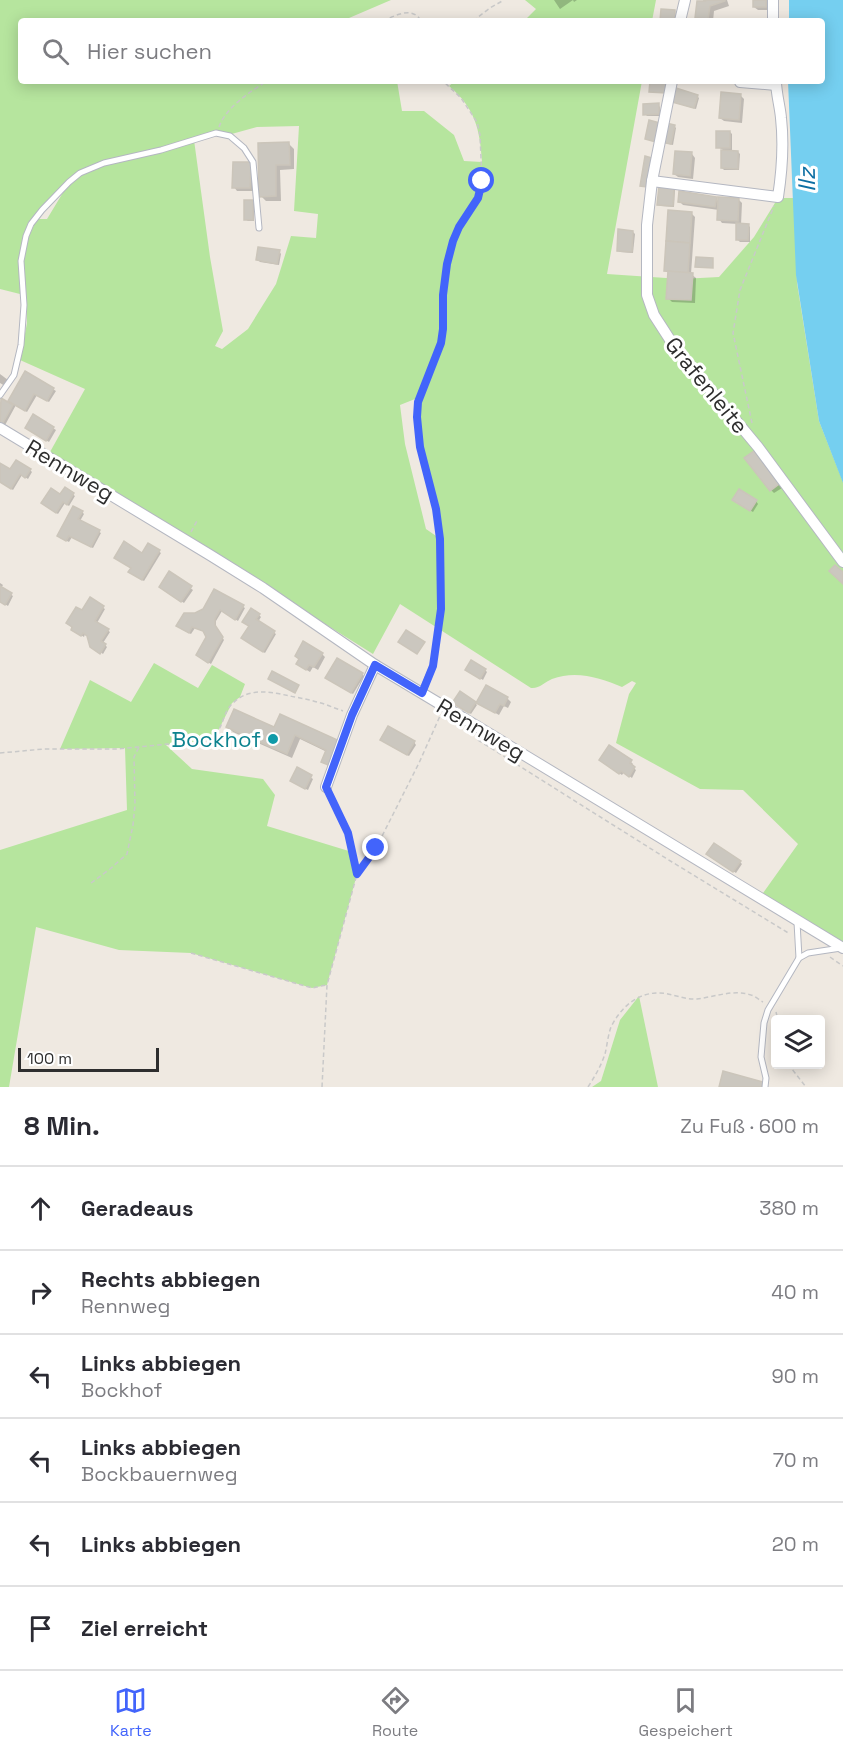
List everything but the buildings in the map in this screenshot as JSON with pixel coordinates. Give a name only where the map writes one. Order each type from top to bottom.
[{"type":"street","points":[[681,18],[685,0]]},
{"type":"street","points":[[773,0],[773,18]]},
{"type":"street","name":"Grafenleite","points":[[671,84],[652,181],[647,225],[647,295],[654,315],[674,346],[758,447],[843,562]]},
{"type":"street","points":[[652,181],[777,197],[782,170],[783,143],[776,84]]},
{"type":"street","name":"Rennweg","points":[[0,428],[263,588],[375,665],[843,948]]},
{"type":"street","points":[[326,787],[352,715],[375,665]]},
{"type":"lane","points":[[0,395],[14,375],[24,328],[21,261],[22,249],[31,224],[69,182],[90,168],[216,133],[230,136],[239,142],[250,155],[259,228]]},
{"type":"lane","points":[[422,693],[433,666]]},
{"type":"lane","points":[[797,920],[799,958]]},
{"type":"lane","points":[[765,1087],[761,1042],[770,1006],[799,958],[808,953],[843,948]]},
{"type":"path","points":[[477,18],[504,0]]},
{"type":"path","points":[[392,18],[408,13],[415,13],[419,18]]},
{"type":"path","points":[[216,133],[220,122],[228,112],[262,84]]},
{"type":"path","points":[[433,666],[441,609],[440,539],[436,509],[420,447],[418,402],[441,343],[443,295],[453,241],[459,227],[478,198],[482,181],[480,135],[477,122],[461,98],[446,84]]},
{"type":"path","points":[[753,425],[733,333],[740,290],[777,197]]},
{"type":"path","points":[[187,540],[198,519]]},
{"type":"path","points":[[0,753],[44,749],[118,749],[208,740],[216,735],[232,703],[240,697],[260,691],[316,701],[352,715]]},
{"type":"path","points":[[322,1087],[327,985],[357,874],[376,848],[440,716]]},
{"type":"path","points":[[471,735],[672,862],[798,938]]},
{"type":"path","points":[[91,883],[127,854],[135,805],[134,757],[139,747]]},
{"type":"path","points":[[326,787],[348,833],[357,874]]},
{"type":"path","points":[[191,953],[312,988],[327,985]]},
{"type":"path","points":[[588,1087],[601,1063],[611,1029],[623,1009],[639,996],[657,993],[687,1000],[724,993],[739,993],[752,995],[770,1006]]},
{"type":"path","points":[[791,1069],[806,1087]]},
{"type":"green space","points":[[0,0],[391,0],[349,18],[18,18],[18,84],[398,84],[402,111],[424,111],[454,135],[464,161],[482,162],[478,129],[465,103],[449,86],[451,84],[641,84],[607,274],[681,279],[719,277],[754,237],[778,198],[795,198],[797,283],[819,421],[843,482],[843,948],[761,896],[798,844],[743,790],[700,789],[616,743],[629,694],[636,683],[632,681],[622,687],[597,678],[570,675],[552,679],[531,688],[400,604],[373,654],[50,452],[85,389],[20,360],[27,323],[23,263],[27,240],[37,219],[47,219],[67,186],[31,224],[22,248],[24,295],[0,289]],"holes":[[[299,126],[294,211],[318,214],[316,238],[291,236],[276,284],[248,329],[222,349],[215,346],[223,331],[194,140],[216,133],[228,135],[257,127]],[[420,397],[417,411],[420,446],[434,504],[439,538],[426,529],[405,444],[400,405]]]},
{"type":"green space","points":[[525,0],[656,0],[653,18],[527,18],[536,9]]},
{"type":"green space","points":[[154,663],[198,688],[212,665],[245,684],[240,697],[232,703],[216,735],[208,740],[166,745],[192,769],[263,779],[275,795],[267,826],[352,852],[357,874],[327,985],[312,988],[191,953],[119,950],[36,927],[9,1087],[0,1087],[0,850],[127,810],[125,748],[60,749],[90,680],[131,702]]},
{"type":"green space","points":[[639,996],[658,1087],[592,1087],[601,1081],[620,1020]]},
{"type":"water","name":"Ilz","points":[[789,0],[843,0],[843,483],[819,421],[796,275],[788,84],[825,84],[825,18],[789,18]]},
{"type":"place","name":"Bockhof","points":[[273,739]]},
{"type":"route","points":[[376,848],[357,874],[348,833],[326,787],[352,715],[375,665],[422,693],[433,666],[441,609],[440,539],[436,509],[420,447],[418,402],[441,343],[443,295],[453,241],[459,227],[478,198],[482,181]]}]
